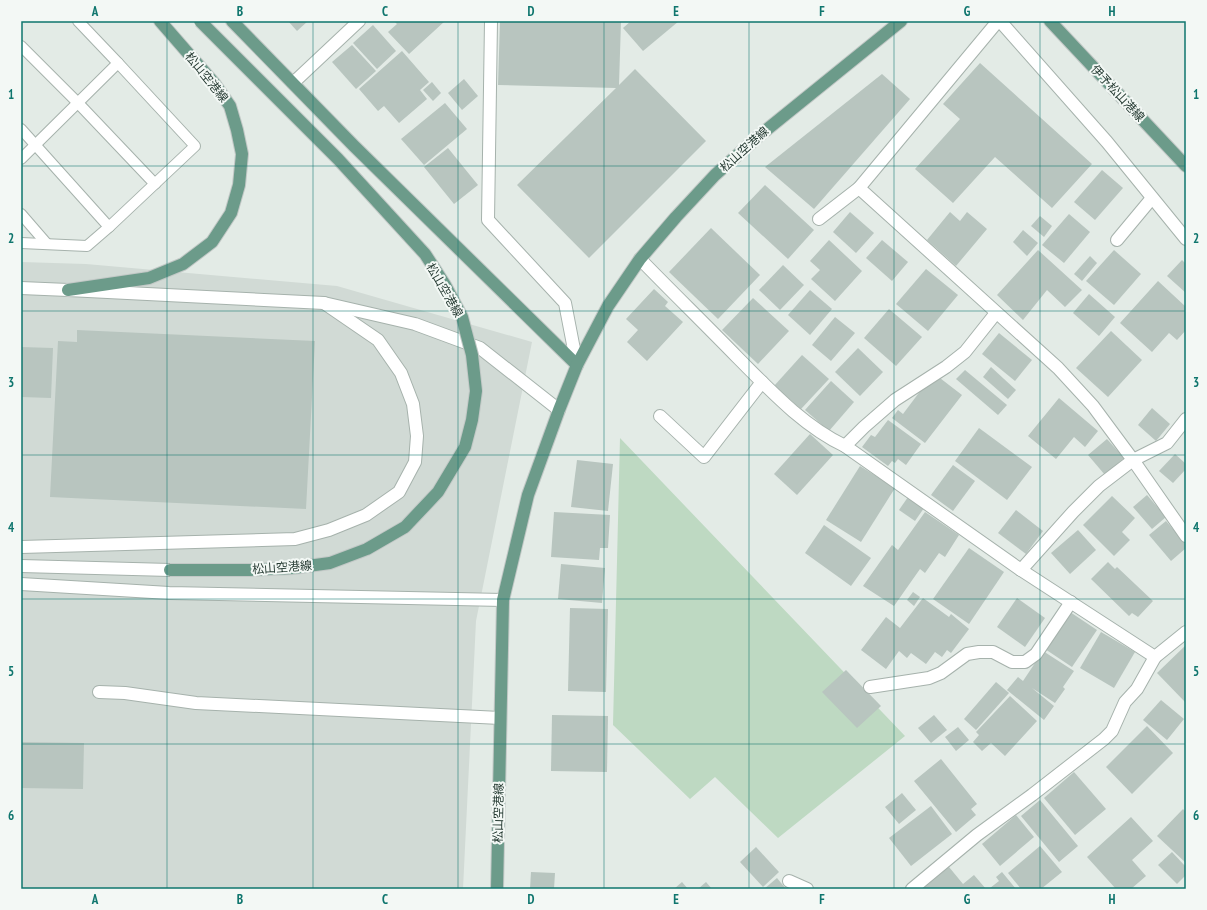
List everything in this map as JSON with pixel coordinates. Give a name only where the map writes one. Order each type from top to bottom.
[{"type":"main road","name":"松山空港線","points":[[68,290],[150,278],[183,264],[212,242],[231,213],[239,185],[242,154],[230,106],[214,83],[160,21]]},
{"type":"main road","name":"松山空港線","points":[[170,570],[293,568],[330,563],[367,549],[380,542],[405,527],[438,492],[464,447],[472,420],[476,391],[472,355],[462,317],[445,285],[425,254],[338,159],[200,21]]},
{"type":"main road","points":[[232,21],[360,152],[577,365]]},
{"type":"main road","name":"松山空港線","points":[[497,889],[503,600],[528,495],[577,365],[608,306],[640,259],[676,217],[715,176],[760,135],[901,21]]},
{"type":"main road","name":"伊予松山港線","points":[[1050,21],[1186,166]]},
{"type":"street","points":[[293,83],[358,21]]},
{"type":"street","points":[[491,21],[488,220],[565,303],[577,365]]},
{"type":"street","points":[[819,219],[859,188],[999,21],[1107,142],[1186,239]]},
{"type":"street","points":[[859,188],[1058,368],[1093,406],[1186,536]]},
{"type":"street","points":[[1117,240],[1152,198]]},
{"type":"street","points":[[640,259],[762,382],[815,429],[845,446],[1021,570],[1154,657]]},
{"type":"street","points":[[21,288],[324,302],[414,324],[480,348],[559,410]]},
{"type":"street","points":[[21,547],[295,539],[329,530],[366,515],[399,492],[415,462],[417,436],[412,404],[401,373],[378,340],[324,302]]},
{"type":"street","points":[[845,446],[895,400],[946,367],[965,352],[996,313]]},
{"type":"street","points":[[660,416],[704,457],[762,382]]},
{"type":"street","points":[[1021,570],[1073,512],[1099,486],[1133,460],[1167,443],[1186,419]]},
{"type":"street","points":[[21,566],[170,570]]},
{"type":"street","points":[[21,584],[170,593],[503,600]]},
{"type":"street","points":[[870,687],[929,678],[941,674],[967,654],[973,653],[993,652],[1012,662],[1025,662],[1036,654],[1070,602]]},
{"type":"street","points":[[912,889],[977,835],[1032,795],[1104,739],[1112,731],[1125,702],[1137,689],[1154,657],[1186,632]]},
{"type":"street","points":[[99,692],[125,693],[196,703],[500,718]]},
{"type":"street","points":[[789,881],[807,889]]},
{"type":"lane","points":[[21,243],[87,246],[195,146],[78,21]]},
{"type":"lane","points":[[21,46],[155,184]]},
{"type":"lane","points":[[21,159],[118,63]]},
{"type":"lane","points":[[21,129],[109,227]]},
{"type":"lane","points":[[21,214],[47,244]]},
{"type":"shaded area","points":[[21,262],[86,264],[337,286],[532,342],[476,621],[463,889],[21,889]]},
{"type":"green space","points":[[620,438],[905,736],[778,838],[715,777],[690,799],[613,725]]},
{"type":"building","points":[[288,21],[308,21],[297,31]]},
{"type":"building","points":[[394,21],[445,21],[409,54],[388,32],[397,24]]},
{"type":"building","points":[[500,21],[621,21],[619,85],[635,69],[706,141],[589,258],[517,185],[616,88],[498,85]]},
{"type":"building","points":[[631,21],[679,21],[643,51],[623,28]]},
{"type":"building","points":[[373,25],[396,51],[377,69],[353,43]]},
{"type":"building","points":[[352,45],[376,71],[356,89],[332,62]]},
{"type":"building","points":[[402,51],[429,82],[420,90],[427,99],[399,123],[384,106],[378,111],[359,89]]},
{"type":"building","points":[[980,63],[1092,164],[1052,208],[995,157],[953,203],[915,169],[960,119],[943,104]]},
{"type":"building","points":[[882,74],[910,99],[814,209],[765,167]]},
{"type":"building","points":[[464,79],[478,96],[462,110],[448,93]]},
{"type":"building","points":[[432,82],[441,93],[433,101],[423,90]]},
{"type":"building","points":[[445,103],[467,129],[424,165],[401,139]]},
{"type":"building","points":[[448,148],[478,185],[454,204],[424,167]]},
{"type":"building","points":[[1102,170],[1123,188],[1095,220],[1074,202]]},
{"type":"building","points":[[765,185],[814,230],[788,259],[738,213]]},
{"type":"building","points":[[850,212],[874,233],[856,253],[833,232]]},
{"type":"building","points":[[950,212],[960,221],[967,212],[987,229],[956,266],[927,240]]},
{"type":"building","points":[[1069,214],[1090,232],[1064,263],[1042,245]]},
{"type":"building","points":[[1040,216],[1052,226],[1044,237],[1031,226]]},
{"type":"building","points":[[711,228],[760,275],[718,319],[669,272]]},
{"type":"building","points":[[1023,230],[1038,243],[1027,256],[1013,242]]},
{"type":"building","points":[[829,240],[862,271],[835,301],[811,279],[820,270],[810,261]]},
{"type":"building","points":[[882,240],[908,262],[892,281],[866,258]]},
{"type":"building","points":[[1038,250],[1082,290],[1065,307],[1047,290],[1023,320],[997,295]]},
{"type":"building","points":[[1114,250],[1141,274],[1114,305],[1086,281]]},
{"type":"building","points":[[1090,256],[1097,263],[1082,281],[1074,274]]},
{"type":"building","points":[[1182,260],[1186,264],[1186,293],[1167,276]]},
{"type":"building","points":[[783,265],[804,285],[780,310],[759,290]]},
{"type":"building","points":[[926,269],[958,295],[928,331],[896,304]]},
{"type":"building","points":[[1158,281],[1186,307],[1186,330],[1177,340],[1169,333],[1152,352],[1120,323]]},
{"type":"building","points":[[654,289],[668,302],[665,306],[683,322],[647,361],[627,342],[638,330],[626,319]]},
{"type":"building","points":[[810,290],[832,309],[810,335],[788,315]]},
{"type":"building","points":[[1089,294],[1115,317],[1099,336],[1073,313]]},
{"type":"building","points":[[753,298],[789,331],[758,364],[722,330]]},
{"type":"building","points":[[889,309],[922,337],[896,366],[864,338]]},
{"type":"building","points":[[835,317],[855,333],[831,361],[812,345]]},
{"type":"building","points":[[77,330],[315,341],[306,509],[50,497],[58,341],[77,342]]},
{"type":"building","points":[[1111,331],[1142,360],[1108,397],[1076,368]]},
{"type":"building","points":[[999,333],[1032,360],[1015,381],[982,354]]},
{"type":"building","points":[[21,347],[53,348],[51,398],[21,397]]},
{"type":"building","points":[[858,348],[883,372],[860,396],[835,372]]},
{"type":"building","points":[[802,355],[829,379],[801,409],[774,386]]},
{"type":"building","points":[[991,367],[1016,390],[1008,399],[983,377]]},
{"type":"building","points":[[965,370],[1007,405],[998,415],[956,379]]},
{"type":"building","points":[[936,375],[962,395],[925,443],[892,418],[898,410],[903,414],[927,382]]},
{"type":"building","points":[[831,381],[854,402],[829,431],[805,410]]},
{"type":"building","points":[[1059,398],[1098,431],[1085,447],[1074,437],[1056,459],[1028,436]]},
{"type":"building","points":[[1152,408],[1170,424],[1156,441],[1138,425]]},
{"type":"building","points":[[888,420],[921,444],[906,465],[898,459],[895,463],[892,461],[888,466],[862,447],[871,435],[875,437]]},
{"type":"building","points":[[979,428],[1032,467],[1007,500],[955,461]]},
{"type":"building","points":[[810,434],[833,455],[797,495],[774,474]]},
{"type":"building","points":[[1107,439],[1124,458],[1105,475],[1088,455]]},
{"type":"building","points":[[1175,454],[1186,464],[1186,469],[1173,483],[1159,471]]},
{"type":"building","points":[[577,460],[613,464],[608,511],[571,507]]},
{"type":"building","points":[[953,465],[975,481],[953,511],[931,495]]},
{"type":"building","points":[[860,466],[895,488],[861,542],[826,520]]},
{"type":"building","points":[[1147,495],[1166,517],[1152,529],[1133,507]]},
{"type":"building","points":[[1112,496],[1135,518],[1122,532],[1130,540],[1114,556],[1083,525]]},
{"type":"building","points":[[908,497],[924,508],[915,521],[899,510]]},
{"type":"building","points":[[1016,510],[1043,531],[1026,554],[998,533]]},
{"type":"building","points":[[554,512],[610,515],[608,548],[600,548],[599,560],[551,557]]},
{"type":"building","points":[[925,512],[959,535],[945,557],[939,553],[925,573],[920,569],[894,606],[863,586],[892,545],[898,550]]},
{"type":"building","points":[[1166,521],[1186,544],[1186,548],[1171,561],[1149,535]]},
{"type":"building","points":[[824,525],[871,558],[851,586],[805,553]]},
{"type":"building","points":[[1078,530],[1096,550],[1070,574],[1051,553]]},
{"type":"building","points":[[969,548],[1004,572],[969,624],[933,599]]},
{"type":"building","points":[[1108,562],[1115,569],[1117,567],[1153,601],[1138,617],[1132,613],[1129,616],[1091,579]]},
{"type":"building","points":[[561,564],[605,568],[602,603],[558,599]]},
{"type":"building","points":[[913,592],[920,597],[914,606],[907,600]]},
{"type":"building","points":[[923,598],[949,617],[951,614],[969,629],[951,653],[947,650],[942,657],[935,652],[926,664],[911,653],[907,658],[899,651],[886,669],[861,650],[886,617],[900,628]]},
{"type":"building","points":[[1017,598],[1045,618],[1025,647],[997,627]]},
{"type":"building","points":[[570,608],[608,609],[606,692],[568,691]]},
{"type":"building","points":[[1070,612],[1097,630],[1072,667],[1045,649]]},
{"type":"building","points":[[1101,632],[1135,652],[1114,688],[1080,668]]},
{"type":"building","points":[[1186,645],[1186,703],[1157,673]]},
{"type":"building","points":[[1043,651],[1074,671],[1063,687],[1065,689],[1055,703],[1032,688],[1054,706],[1044,720],[1007,690],[1018,677],[1023,681]]},
{"type":"building","points":[[846,670],[881,706],[857,728],[822,692]]},
{"type":"building","points":[[996,682],[1009,693],[976,730],[964,719]]},
{"type":"building","points":[[1010,696],[1037,721],[1005,756],[991,743],[982,751],[973,742],[979,735],[976,732]]},
{"type":"building","points":[[1161,700],[1184,719],[1167,740],[1143,720]]},
{"type":"building","points":[[552,715],[608,716],[607,772],[551,771]]},
{"type":"building","points":[[934,715],[947,730],[931,743],[918,728]]},
{"type":"building","points":[[1147,726],[1173,753],[1132,794],[1106,767]]},
{"type":"building","points":[[958,727],[969,740],[956,751],[945,737]]},
{"type":"building","points":[[21,742],[84,743],[83,789],[21,788]]},
{"type":"building","points":[[941,759],[977,804],[971,809],[976,815],[956,832],[914,781]]},
{"type":"building","points":[[1074,772],[1106,809],[1075,835],[1044,798]]},
{"type":"building","points":[[902,793],[916,810],[899,824],[885,807]]},
{"type":"building","points":[[1040,800],[1078,846],[1059,862],[1021,816]]},
{"type":"building","points":[[931,806],[952,834],[911,866],[889,838]]},
{"type":"building","points":[[1183,809],[1186,812],[1186,863],[1157,836]]},
{"type":"building","points":[[1016,815],[1034,837],[1000,866],[982,844]]},
{"type":"building","points":[[1131,817],[1153,841],[1132,860],[1146,876],[1131,889],[1116,889],[1087,857]]},
{"type":"building","points":[[1040,846],[1062,872],[1041,889],[1021,889],[1008,873]]},
{"type":"building","points":[[756,847],[779,872],[763,887],[740,862]]},
{"type":"building","points":[[1172,852],[1186,867],[1186,875],[1177,884],[1158,865]]},
{"type":"building","points":[[949,867],[963,884],[974,875],[986,889],[924,888]]},
{"type":"building","points":[[531,872],[555,873],[554,889],[530,889]]},
{"type":"building","points":[[1002,872],[1016,889],[990,888],[999,881],[996,877]]},
{"type":"building","points":[[777,878],[786,889],[764,889]]},
{"type":"building","points":[[682,882],[688,889],[674,889]]},
{"type":"building","points":[[706,882],[712,889],[698,889]]}]
